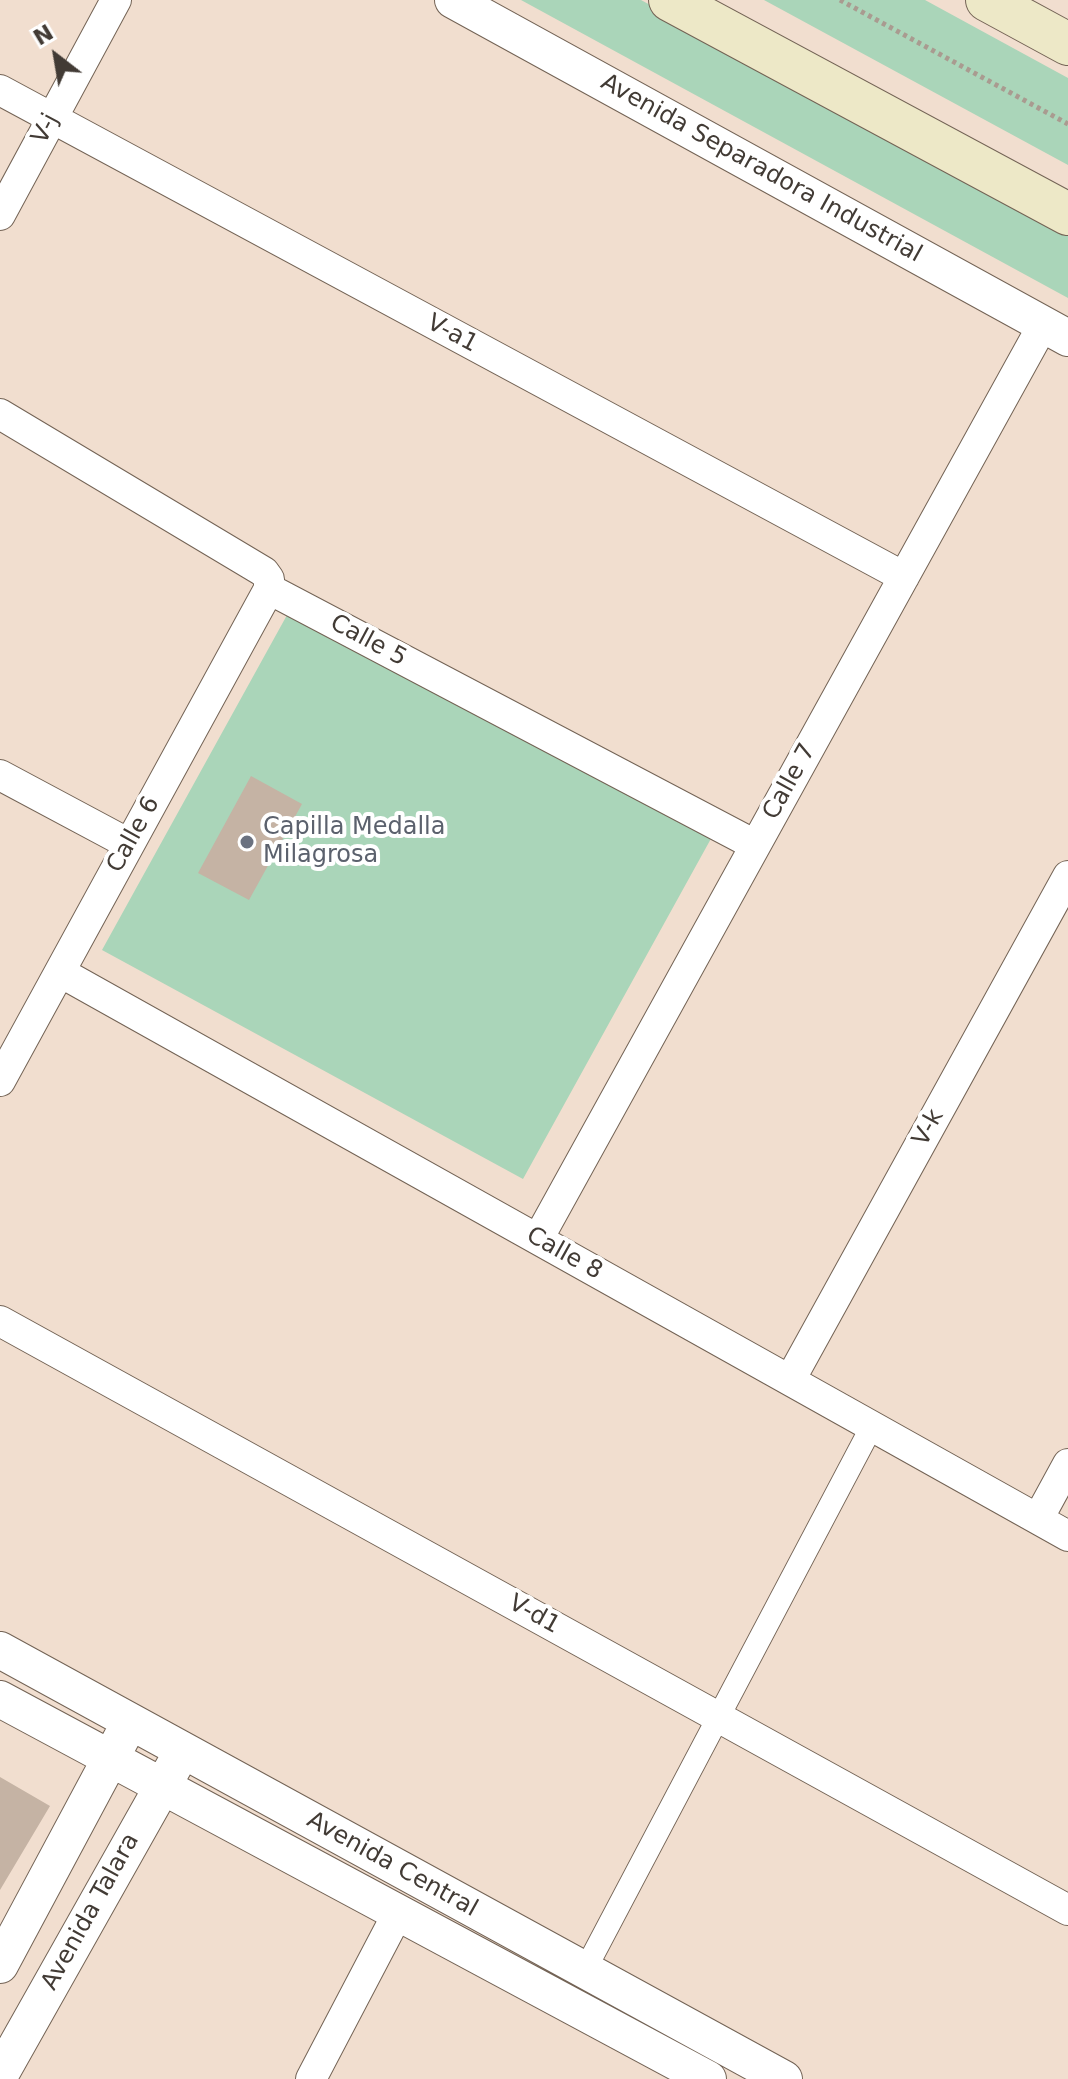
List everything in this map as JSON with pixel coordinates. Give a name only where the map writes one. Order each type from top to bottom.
[{"type":"main road","points":[[670,0],[1068,214]]},
{"type":"main road","points":[[987,0],[1068,44]]},
{"type":"street","name":"V-j","points":[[0,215],[116,0]]},
{"type":"street","name":"Avenida Separadora Industrial","points":[[453,0],[1056,332]]},
{"type":"street","name":"V-a1","points":[[0,90],[904,577]]},
{"type":"street","name":"Calle 7","points":[[538,1239],[904,577],[1056,332]]},
{"type":"street","name":"Calle 5","points":[[0,414],[264,572],[269,579],[269,589],[755,845]]},
{"type":"street","name":"Calle 6","points":[[0,1081],[269,589]]},
{"type":"street","points":[[0,775],[129,844]]},
{"type":"street","name":"V-k","points":[[790,1380],[1068,876]]},
{"type":"street","name":"Calle 8","points":[[60,972],[1068,1536]]},
{"type":"street","name":"V-d1","points":[[0,1321],[1068,1910]]},
{"type":"street","points":[[585,1970],[872,1426]]},
{"type":"street","points":[[1038,1519],[1068,1464]]},
{"type":"street","name":"Avenida Central","points":[[0,1650],[784,2079]]},
{"type":"street","name":"Avenida Central","points":[[0,1699],[708,2079]]},
{"type":"street","points":[[0,1965],[131,1722]]},
{"type":"street","name":"Avenida Talara","points":[[0,2075],[183,1751]]},
{"type":"street","points":[[311,2079],[398,1913]]},
{"type":"path","points":[[840,0],[1068,124]]},
{"type":"green space","points":[[521,0],[641,0],[1068,232],[1068,298]]},
{"type":"green space","points":[[764,0],[925,0],[1068,78],[1068,165]]},
{"type":"green space","points":[[292,606],[713,835],[523,1179],[102,950]]},
{"type":"building","points":[[251,776],[302,804],[249,900],[198,873]]},
{"type":"building","points":[[0,1777],[50,1806],[0,1890]]},
{"type":"place","name":"Capilla Medalla Milagrosa","points":[[247,842]]}]
